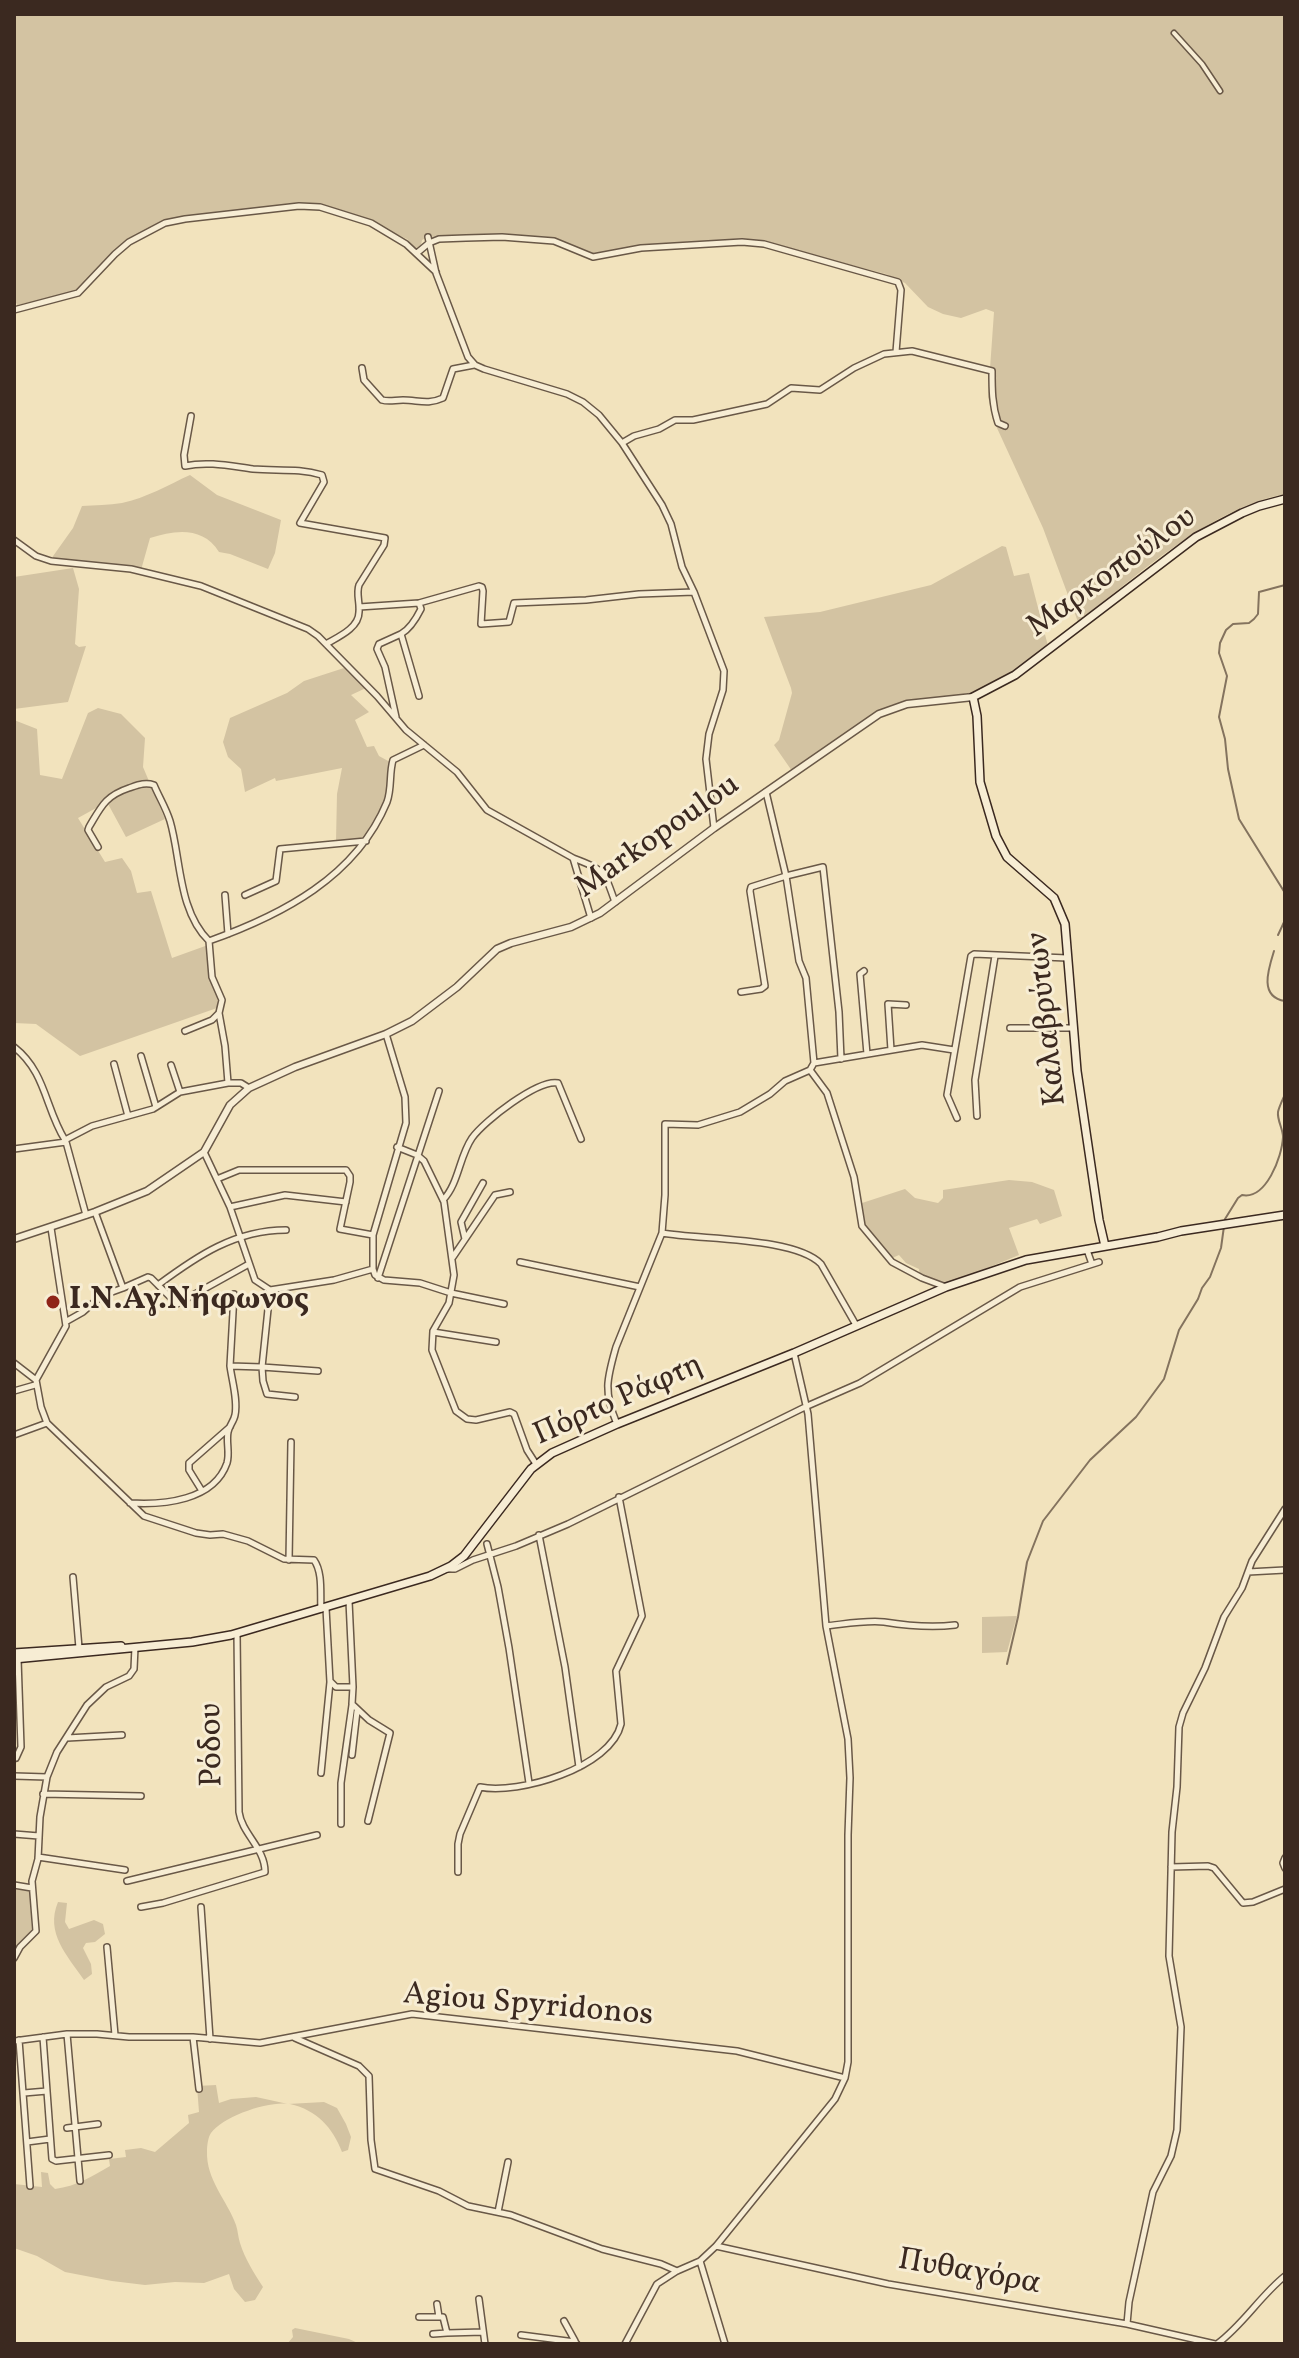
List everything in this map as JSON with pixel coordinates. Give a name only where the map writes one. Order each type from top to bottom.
[{"type":"main road","name":"Μαρκοπούλου","points":[[973,697],[1015,675],[1196,537],[1242,513],[1285,499]]},
{"type":"main road","name":"Καλαβρύτων","points":[[973,697],[977,716],[980,782],[996,836],[1007,857],[1054,898],[1065,924],[1077,1071],[1102,1245]]},
{"type":"main road","name":"Πόρτο Ράφτη","points":[[968,1279],[1019,1257],[1285,1215]]},
{"type":"main road","name":"Πόρτο Ράφτη","points":[[15,1657],[107,1652],[237,1633],[324,1609],[445,1569],[466,1553],[536,1464],[562,1448],[946,1287],[1020,1262],[1102,1245]]},
{"type":"main road","name":"Πόρτο Ράφτη","points":[[15,1657],[79,1648],[135,1647]]},
{"type":"street","points":[[1174,33],[1202,64],[1220,91]]},
{"type":"street","points":[[14,310],[78,293],[129,242],[165,223],[311,206],[371,223],[395,236],[436,273]]},
{"type":"street","points":[[417,253],[428,240],[466,238],[554,241],[593,257],[641,248],[742,242],[764,244],[898,282],[901,290],[896,352]]},
{"type":"street","points":[[428,240],[436,273],[464,349],[475,365]]},
{"type":"street","points":[[622,443],[675,420],[693,420],[767,404],[791,388],[820,390],[873,358],[896,352],[923,353],[992,371],[995,415],[998,423],[1005,426]]},
{"type":"street","points":[[362,368],[364,380],[382,400],[421,403],[443,398],[453,369],[475,365],[583,402],[599,415],[622,443],[671,524],[682,567],[725,678],[712,717],[706,759],[714,828]]},
{"type":"street","points":[[191,416],[185,466],[209,463],[253,469],[299,470],[322,475],[324,482],[300,523],[385,538],[384,545],[359,585],[359,616],[356,623],[326,644]]},
{"type":"street","points":[[14,540],[36,556],[51,561],[131,569],[201,586],[308,629],[424,745],[457,772],[487,810],[600,870],[607,877],[616,903]]},
{"type":"street","points":[[359,607],[419,603],[479,586],[483,591],[480,619],[481,624],[485,625],[509,622],[514,603],[694,592]]},
{"type":"street","points":[[396,718],[377,646],[411,626],[421,609],[419,603]]},
{"type":"street","points":[[401,634],[419,696]]},
{"type":"street","name":"Markopoulou","points":[[14,1239],[147,1191],[204,1152],[230,1105],[249,1088],[295,1067],[386,1034],[425,1013],[497,949],[591,918],[879,714],[907,704],[973,697]]},
{"type":"street","points":[[209,941],[260,922],[336,875],[366,841],[386,804],[393,760],[424,745]]},
{"type":"street","points":[[98,847],[88,830],[106,800],[113,793],[140,784],[154,785],[170,820],[183,889],[194,918],[209,941],[212,977],[222,1000],[219,1013],[228,1083]]},
{"type":"street","points":[[617,1424],[607,1386],[616,1347],[662,1233],[665,1124],[698,1125],[740,1112],[785,1081],[810,1070],[814,1063],[806,978],[799,961],[786,876],[766,792]]},
{"type":"street","points":[[245,895],[276,881],[280,849],[366,841]]},
{"type":"street","points":[[573,858],[591,918]]},
{"type":"street","points":[[741,992],[765,986],[751,887],[823,867],[841,1059]]},
{"type":"street","points":[[225,895],[228,934]]},
{"type":"street","points":[[957,1118],[947,1099],[971,956],[1067,958]]},
{"type":"street","points":[[977,1116],[976,1068],[995,956]]},
{"type":"street","points":[[861,984],[867,1054]]},
{"type":"street","points":[[891,1050],[888,1004],[906,1005]]},
{"type":"street","points":[[185,1031],[212,1020],[219,1013]]},
{"type":"street","points":[[1010,1028],[1073,1028]]},
{"type":"street","points":[[378,1278],[373,1269],[373,1235],[406,1123],[405,1097],[386,1034]]},
{"type":"street","points":[[867,1044],[878,1053]]},
{"type":"street","points":[[814,1063],[922,1045],[954,1050]]},
{"type":"street","points":[[14,1047],[37,1071],[53,1116],[66,1141],[86,1215]]},
{"type":"street","points":[[141,1056],[156,1107]]},
{"type":"street","points":[[114,1064],[128,1116]]},
{"type":"street","points":[[171,1065],[180,1092]]},
{"type":"street","points":[[810,1070],[827,1093],[854,1177],[862,1226],[892,1262],[946,1287]]},
{"type":"street","points":[[443,1200],[451,1191],[474,1135],[523,1095],[553,1082],[558,1083],[581,1139]]},
{"type":"street","points":[[14,1149],[66,1141],[92,1126],[156,1107],[180,1092],[228,1083],[241,1083],[249,1088]]},
{"type":"street","points":[[378,1278],[439,1091]]},
{"type":"street","points":[[397,1147],[424,1161],[443,1200],[454,1275],[449,1303],[433,1332],[432,1350],[456,1411],[467,1419],[476,1420],[510,1412],[514,1414],[527,1450],[536,1464]]},
{"type":"street","points":[[204,1152],[230,1207],[255,1280],[270,1290],[334,1280],[373,1269]]},
{"type":"street","points":[[217,1179],[239,1170],[346,1170],[350,1176],[340,1229],[373,1235]]},
{"type":"street","points":[[465,1240],[461,1222],[483,1183]]},
{"type":"street","points":[[453,1257],[495,1195],[510,1192]]},
{"type":"street","points":[[230,1207],[285,1195],[346,1202]]},
{"type":"street","points":[[95,1212],[123,1288]]},
{"type":"street","points":[[14,1391],[35,1383],[64,1331],[66,1322],[51,1228]]},
{"type":"street","points":[[158,1285],[210,1249],[255,1232],[286,1230]]},
{"type":"street","points":[[662,1233],[761,1243],[804,1252],[821,1264],[856,1325]]},
{"type":"street","points":[[445,1569],[452,1570],[568,1524],[860,1383],[1007,1293],[1095,1263],[1087,1250]]},
{"type":"street","points":[[520,1262],[640,1287]]},
{"type":"street","points":[[66,1322],[101,1296],[148,1277],[177,1304],[249,1264]]},
{"type":"street","points":[[378,1278],[420,1283],[504,1304]]},
{"type":"street","points":[[922,1278],[929,1294]]},
{"type":"street","points":[[270,1290],[263,1381],[267,1394],[295,1397]]},
{"type":"street","points":[[129,1503],[154,1504],[178,1500],[202,1491],[215,1482],[226,1464],[228,1433],[235,1408],[230,1366],[234,1294]]},
{"type":"street","points":[[433,1332],[496,1342]]},
{"type":"street","points":[[625,2344],[657,2284],[700,2261],[716,2246],[835,2099],[845,2078],[848,2062],[848,1739],[826,1626],[805,1407],[794,1353]]},
{"type":"street","points":[[14,1363],[35,1383],[47,1423],[144,1516],[196,1533],[223,1534],[248,1541],[289,1560],[314,1560],[318,1564],[330,1682],[321,1773]]},
{"type":"street","points":[[230,1366],[318,1371]]},
{"type":"street","points":[[14,1435],[47,1423]]},
{"type":"street","points":[[202,1491],[189,1470],[189,1463],[230,1426]]},
{"type":"street","points":[[289,1560],[291,1442]]},
{"type":"street","points":[[458,1872],[460,1834],[480,1787],[494,1790],[557,1778],[596,1757],[619,1731],[616,1671],[642,1616],[619,1497]]},
{"type":"street","points":[[1127,2324],[1153,2192],[1171,2156],[1177,2130],[1181,2027],[1169,1956],[1179,1727],[1224,1617],[1242,1588],[1266,1537],[1285,1509]]},
{"type":"street","points":[[539,1535],[565,1667],[580,1767]]},
{"type":"street","points":[[487,1544],[509,1648],[529,1783]]},
{"type":"street","points":[[466,1553],[473,1560]]},
{"type":"street","points":[[1248,1572],[1285,1570]]},
{"type":"street","points":[[73,1577],[79,1648]]},
{"type":"street","points":[[341,1824],[341,1783],[353,1687],[349,1601]]},
{"type":"street","points":[[826,1626],[883,1622],[900,1626],[955,1625]]},
{"type":"street","name":"Ρόδου","points":[[237,1633],[240,1822],[259,1850]]},
{"type":"street","points":[[15,1954],[36,1931],[32,1888],[47,1777],[57,1752],[87,1705],[106,1687],[131,1673],[135,1664],[135,1647]]},
{"type":"street","points":[[15,1657],[16,1758]]},
{"type":"street","points":[[330,1682],[336,1687],[353,1687]]},
{"type":"street","points":[[352,1704],[390,1733],[368,1821]]},
{"type":"street","points":[[352,1755],[357,1710]]},
{"type":"street","points":[[66,1738],[122,1735]]},
{"type":"street","points":[[14,1776],[47,1777]]},
{"type":"street","points":[[43,1794],[141,1796]]},
{"type":"street","points":[[14,1834],[39,1836]]},
{"type":"street","points":[[127,1881],[317,1835]]},
{"type":"street","points":[[141,1907],[265,1872],[259,1850]]},
{"type":"street","points":[[38,1857],[125,1870]]},
{"type":"street","points":[[1285,1858],[1285,1868]]},
{"type":"street","points":[[1171,1867],[1214,1868],[1243,1903],[1285,1889]]},
{"type":"street","points":[[14,1885],[32,1888]]},
{"type":"street","points":[[201,1907],[210,2039]]},
{"type":"street","points":[[107,1947],[115,2035]]},
{"type":"street","name":"Agiou Spyridonos","points":[[17,2040],[67,2034],[193,2037],[260,2043],[412,2014],[737,2051],[845,2078]]},
{"type":"street","points":[[67,2034],[80,2181]]},
{"type":"street","points":[[43,2037],[53,2161],[109,2155]]},
{"type":"street","points":[[193,2037],[199,2089]]},
{"type":"street","points":[[294,2038],[359,2066],[369,2076],[375,2169],[439,2191],[468,2206],[498,2212],[602,2249],[677,2271]]},
{"type":"street","points":[[17,2040],[30,2186]]},
{"type":"street","points":[[24,2093],[47,2091]]},
{"type":"street","points":[[67,2128],[98,2124]]},
{"type":"street","points":[[27,2142],[50,2139]]},
{"type":"street","points":[[498,2212],[508,2162]]},
{"type":"street","name":"Πυθαγόρα","points":[[716,2246],[888,2284],[1127,2324],[1216,2344]]},
{"type":"street","points":[[700,2261],[725,2344]]},
{"type":"street","points":[[1216,2344],[1231,2333],[1268,2290],[1285,2276]]},
{"type":"street","points":[[479,2299],[485,2344]]},
{"type":"street","points":[[437,2304],[439,2317]]},
{"type":"street","points":[[419,2317],[444,2319],[447,2333]]},
{"type":"street","points":[[564,2321],[576,2343]]},
{"type":"street","points":[[433,2334],[483,2332]]},
{"type":"street","points":[[521,2335],[576,2343]]},
{"type":"shaded area","points":[[14,14],[1285,14],[1285,494],[1229,513],[1202,529],[1078,622],[1043,528],[997,428],[988,397],[994,312],[986,309],[961,318],[943,314],[928,307],[905,283],[886,274],[766,243],[644,246],[601,256],[589,255],[552,239],[486,235],[428,237],[416,249],[407,239],[370,222],[318,205],[185,218],[139,235],[78,292],[17,305],[14,298]]},
{"type":"shaded area","points":[[190,475],[217,495],[281,520],[275,553],[268,569],[219,552],[205,538],[188,532],[150,538],[141,570],[51,559],[73,528],[82,506],[131,501]]},
{"type":"shaded area","points":[[1002,546],[1006,547],[1014,576],[1029,573],[1048,646],[982,689],[962,695],[891,705],[792,771],[774,745],[779,740],[792,693],[764,617],[820,612],[931,585]]},
{"type":"shaded area","points":[[73,568],[79,589],[75,644],[86,646],[68,702],[14,709],[14,577]]},
{"type":"shaded area","points":[[344,668],[366,688],[351,695],[369,712],[355,720],[367,747],[374,746],[379,756],[390,762],[390,773],[384,802],[366,838],[336,841],[337,794],[342,768],[276,781],[275,778],[245,792],[241,769],[228,757],[223,742],[230,718],[287,693],[304,681]]},
{"type":"shaded area","points":[[98,708],[121,714],[145,738],[143,767],[165,819],[126,837],[107,802],[78,818],[105,862],[122,858],[131,871],[137,893],[151,891],[172,958],[208,945],[209,974],[218,994],[217,1008],[80,1056],[36,1024],[14,1023],[14,720],[37,729],[40,775],[62,779],[88,713]]},
{"type":"shaded area","points":[[1009,1180],[1032,1182],[1054,1190],[1062,1216],[1040,1224],[1037,1219],[1009,1228],[1019,1255],[946,1285],[920,1276],[919,1269],[906,1263],[899,1255],[890,1259],[864,1225],[862,1203],[905,1189],[915,1198],[938,1203],[943,1198],[943,1190]]},
{"type":"shaded area","points":[[1017,1616],[1007,1652],[982,1653],[982,1617]]},
{"type":"shaded area","points":[[14,1888],[30,1890],[32,1933],[16,1949],[14,1949]]},
{"type":"shaded area","points":[[58,1902],[67,1903],[65,1922],[69,1929],[94,1920],[103,1924],[105,1934],[95,1942],[86,1943],[83,1948],[92,1974],[84,1980],[56,1934],[54,1924]]},
{"type":"shaded area","points":[[216,2085],[219,2103],[256,2097],[287,2104],[271,2104],[236,2115],[217,2127],[208,2142],[208,2161],[213,2181],[236,2225],[244,2255],[263,2287],[255,2300],[245,2302],[234,2289],[229,2274],[204,2283],[145,2285],[65,2272],[37,2256],[14,2248],[14,2184],[42,2187],[41,2172],[48,2173],[50,2184],[55,2189],[63,2188],[110,2166],[109,2159],[126,2157],[125,2150],[141,2148],[155,2152],[189,2123],[188,2115],[199,2112],[197,2086]]},
{"type":"shaded area","points":[[324,2102],[337,2108],[351,2137],[348,2150],[342,2152],[334,2135],[316,2115],[289,2104]]},
{"type":"shaded area","points":[[295,2328],[349,2339],[360,2344],[287,2344]]},
{"type":"waterway","points":[[1285,585],[1259,592],[1258,614],[1249,623],[1233,624],[1226,630],[1219,653],[1227,676],[1219,717],[1239,819],[1285,893]]},
{"type":"waterway","points":[[1278,935],[1285,920]]},
{"type":"waterway","points":[[1274,951],[1268,974],[1269,988],[1271,994],[1285,1001]]},
{"type":"waterway","points":[[1007,1664],[1027,1562],[1043,1521],[1090,1460],[1136,1417],[1164,1379],[1179,1330],[1210,1277],[1221,1248],[1225,1219],[1238,1198],[1251,1195],[1265,1184],[1276,1165],[1283,1137],[1278,1112],[1285,1094]]},
{"type":"place","name":"Ι.Ν.Αγ.Νήφωνος","points":[[53,1302]]}]
